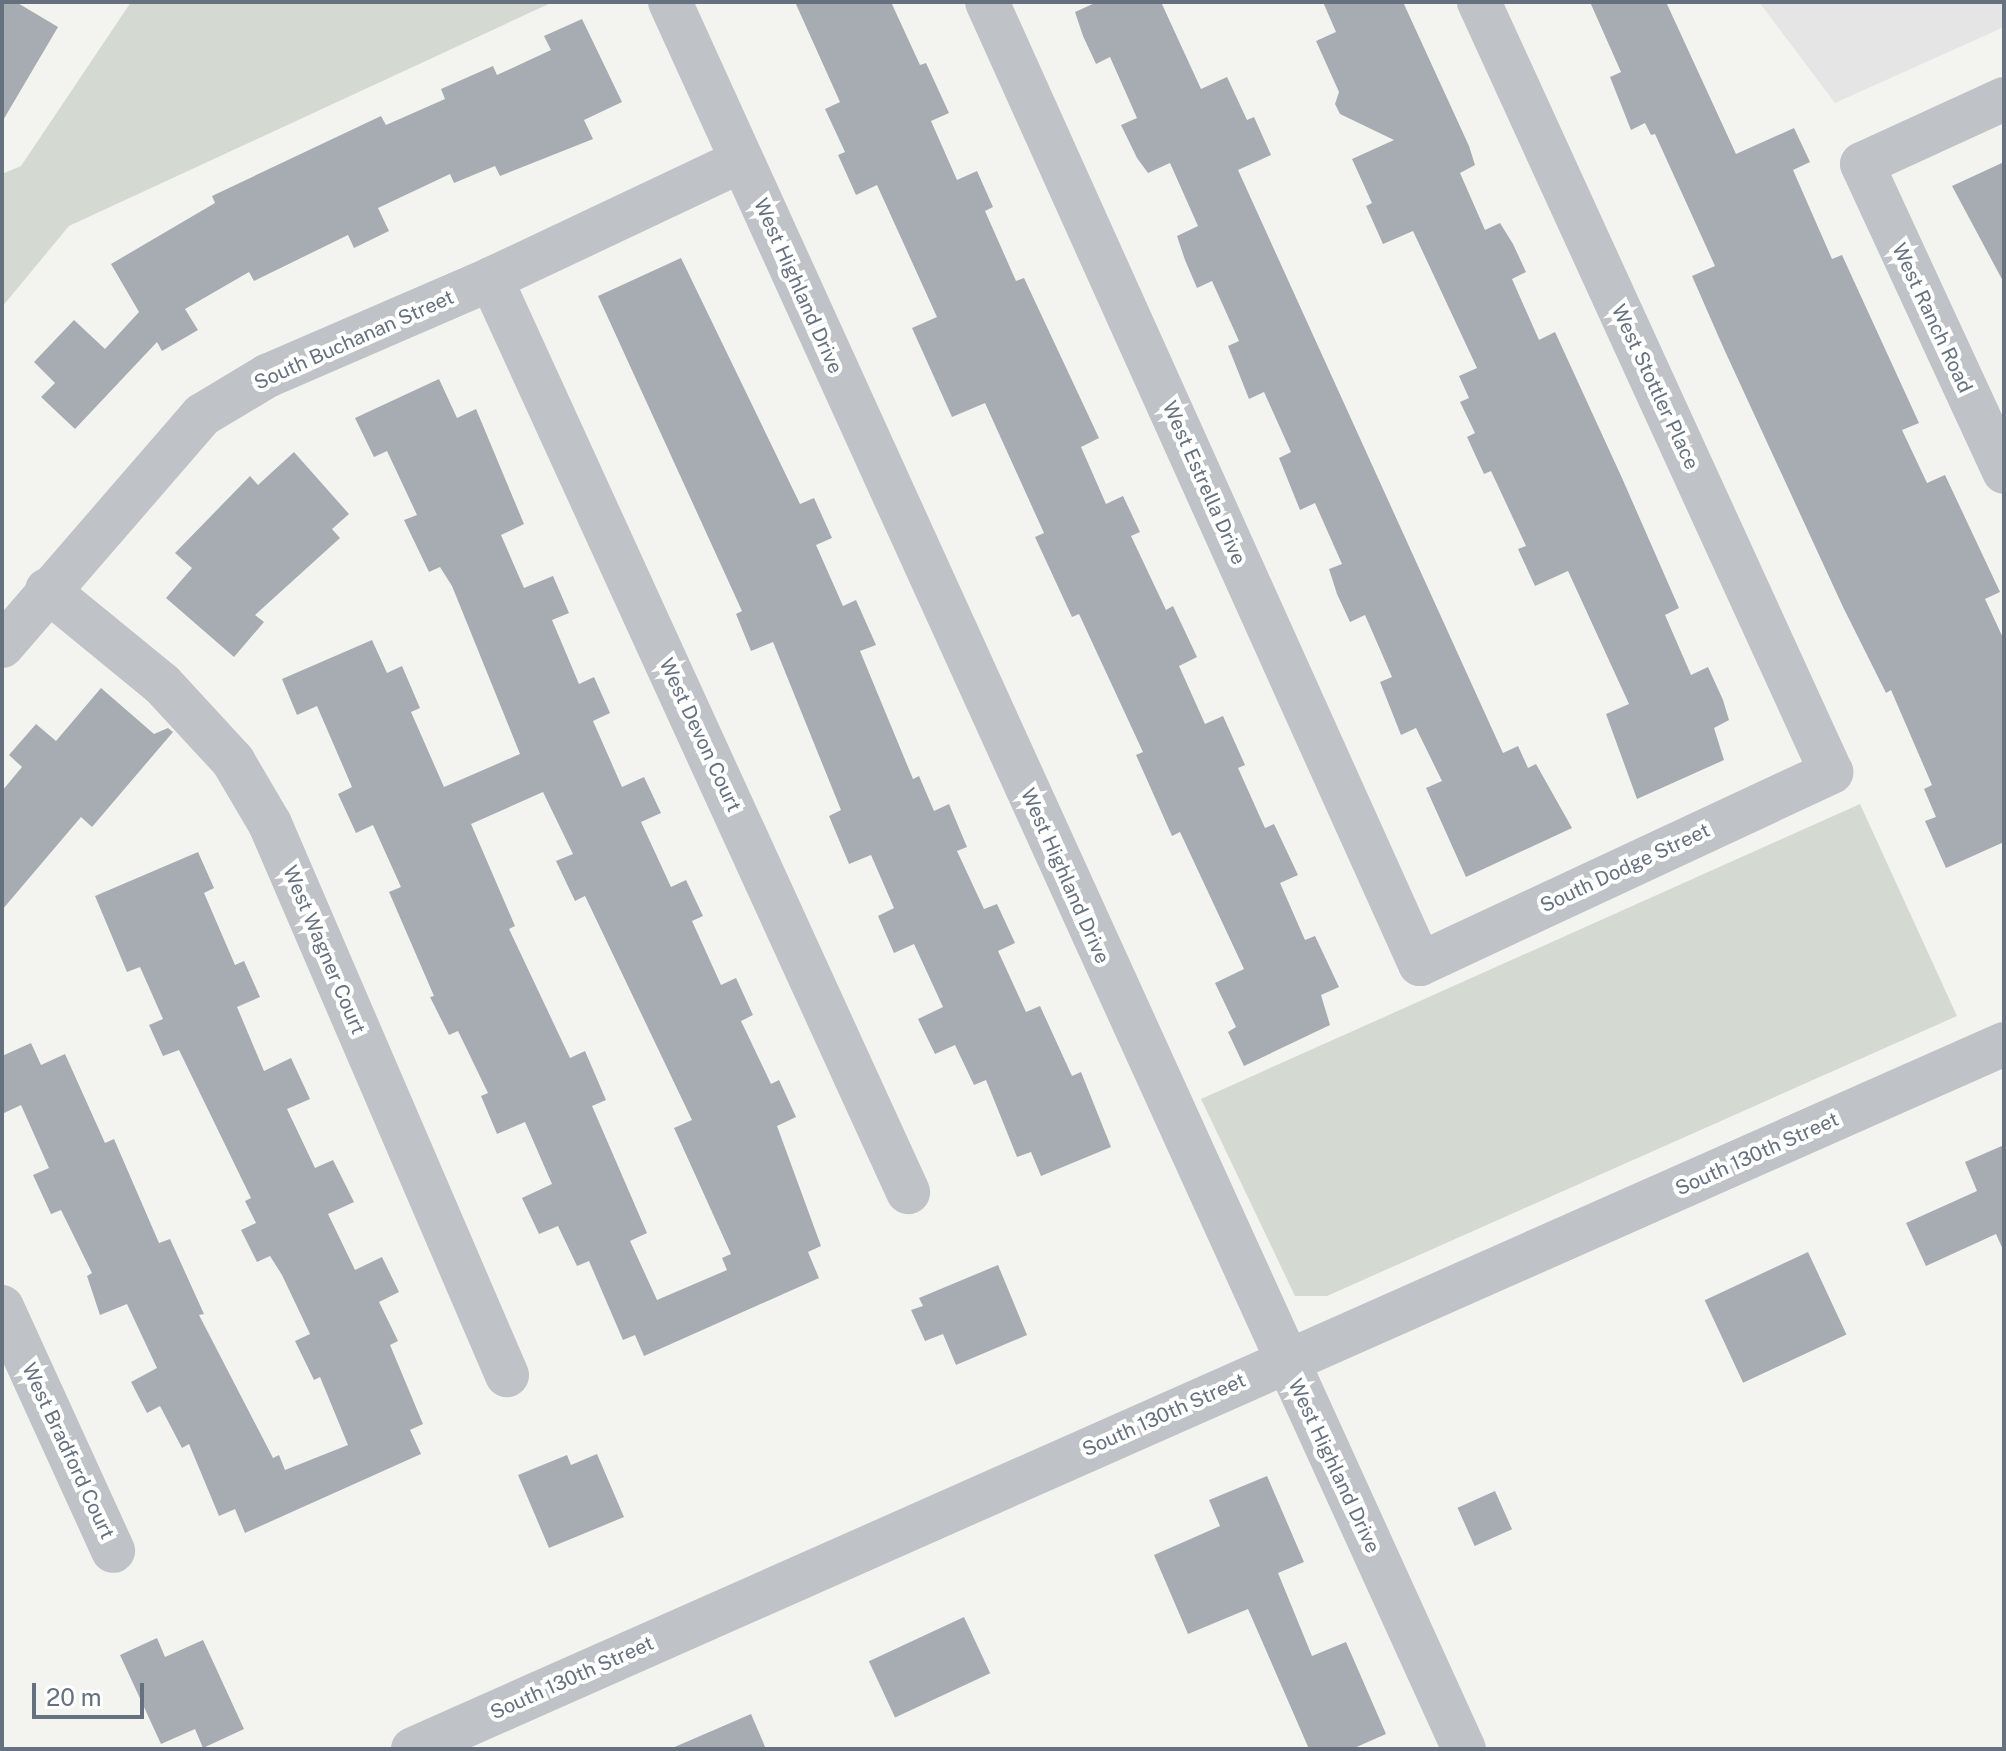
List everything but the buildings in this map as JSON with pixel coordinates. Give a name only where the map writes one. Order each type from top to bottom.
[{"type":"street","name":"West Highland Drive","points":[[670,2],[1464,1749]]},
{"type":"street","name":"West Estrella Drive","points":[[987,2],[1420,964]]},
{"type":"street","name":"West Stottler Place","points":[[1479,2],[1831,772]]},
{"type":"street","name":"West Ranch Road","points":[[2004,99],[1862,164],[2004,472]]},
{"type":"street","name":"South Buchanan Street","points":[[2,646],[47,590],[202,415],[267,376],[491,279],[741,161]]},
{"type":"street","name":"West Devon Court","points":[[491,279],[908,1192]]},
{"type":"street","name":"West Wagner Court","points":[[47,590],[162,684],[233,761],[270,824],[507,1375]]},
{"type":"street","name":"South Dodge Street","points":[[1420,964],[1831,772]]},
{"type":"street","name":"South 130th Street","points":[[413,1749],[2004,1044]]},
{"type":"street","name":"West Bradford Court","points":[[2,1307],[113,1551]]},
{"type":"shaded area","points":[[131,2],[553,2],[69,226],[2,307],[2,174],[21,166]]},
{"type":"shaded area","points":[[1759,2],[2004,2],[2004,27],[1835,103]]},
{"type":"shaded area","points":[[1860,804],[1957,1016],[1327,1296],[1295,1296],[1201,1099]]}]
